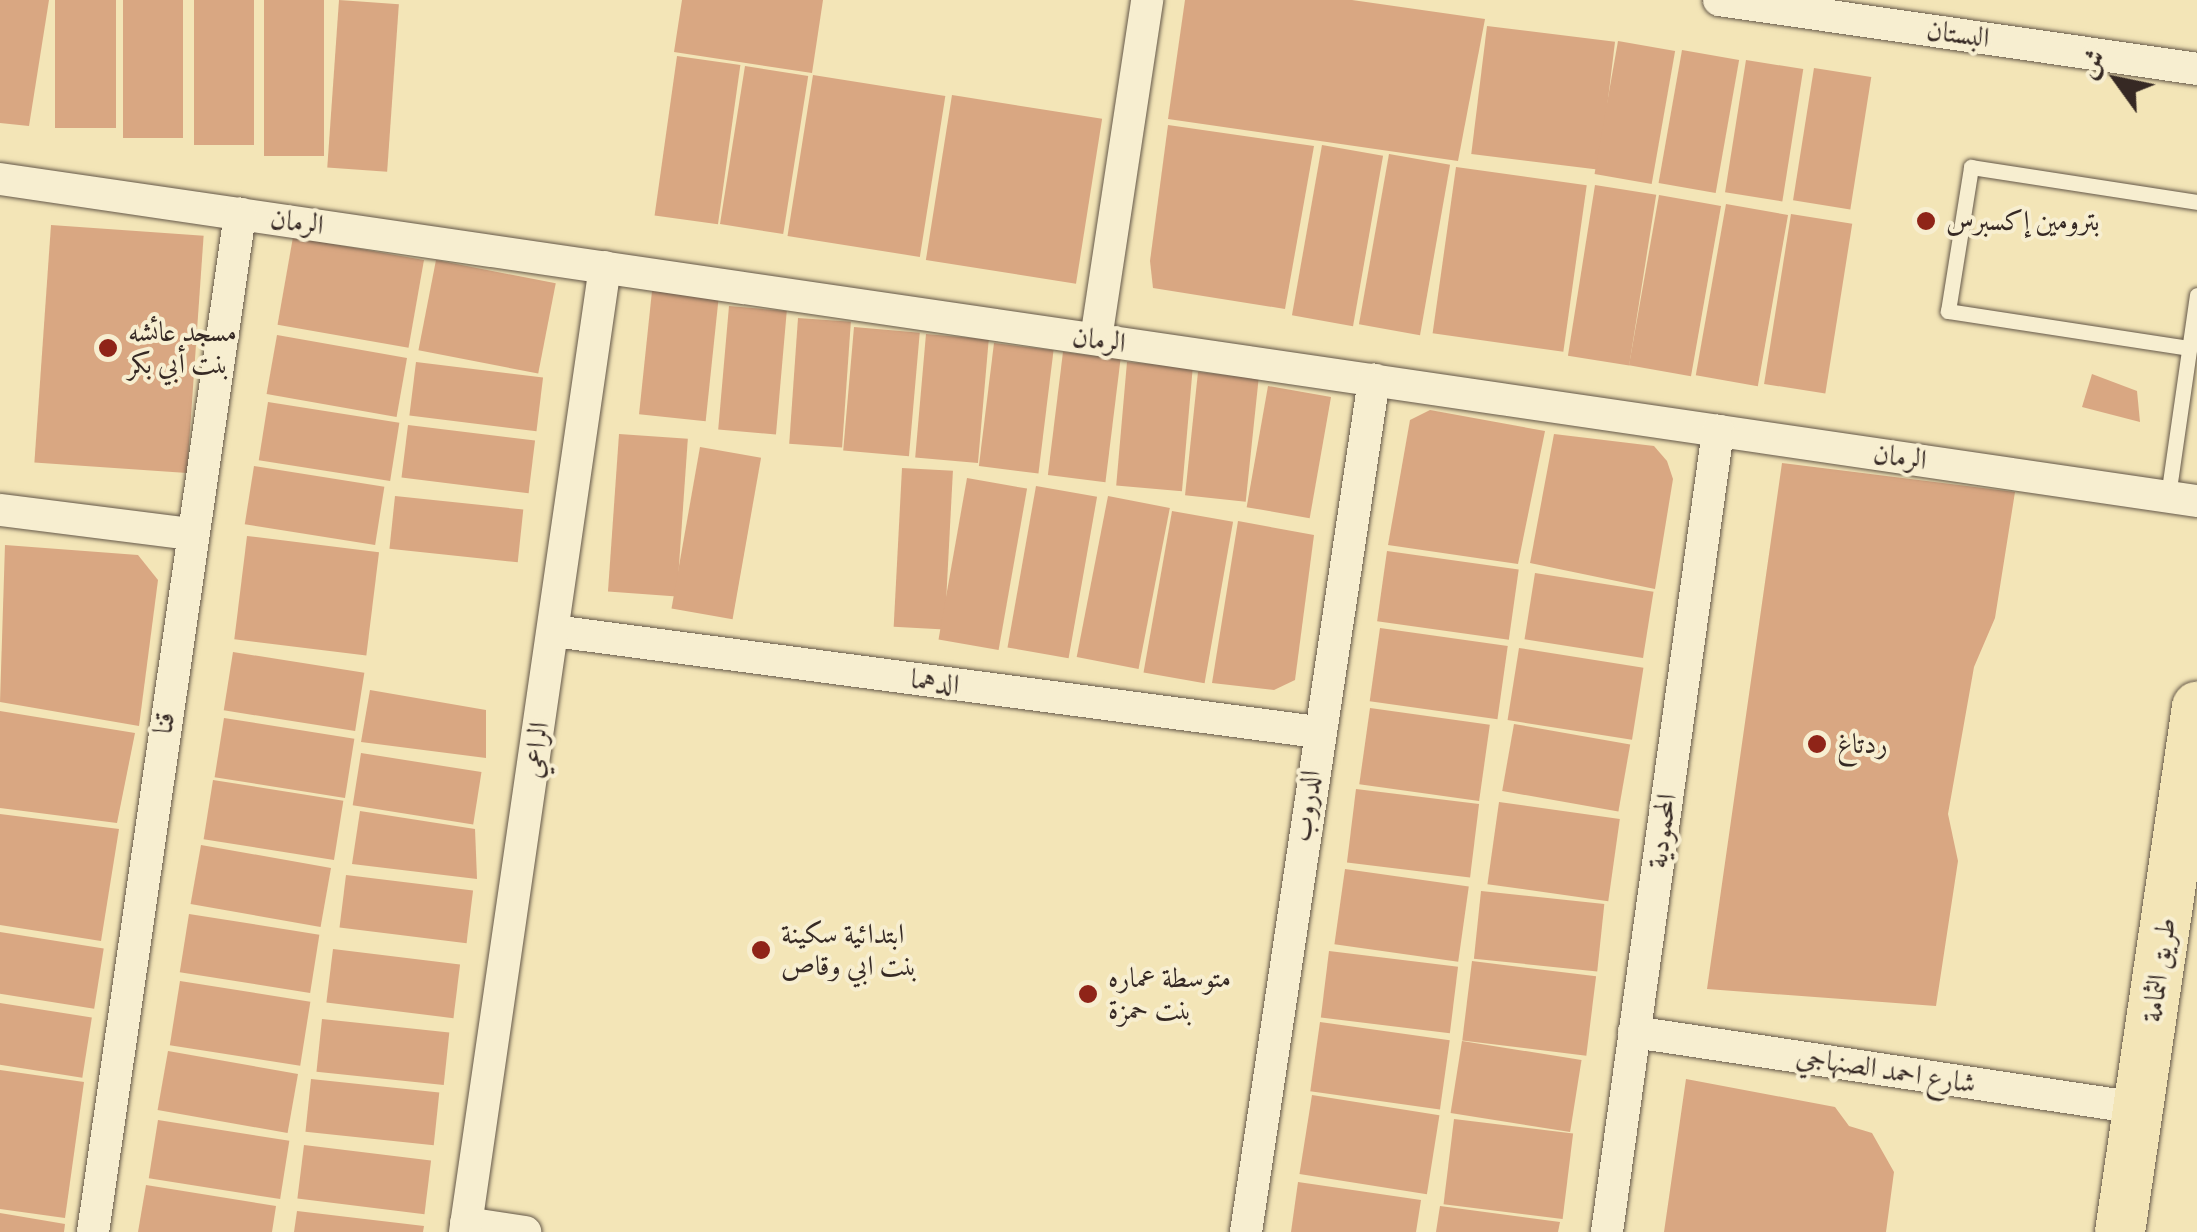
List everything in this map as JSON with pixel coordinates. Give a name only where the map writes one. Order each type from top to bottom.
[{"type":"main road","name":"طريق الثمامة","points":[[2120,1232],[2197,707]]},
{"type":"street","points":[[1096,340],[1147,0]]},
{"type":"street","name":"البستان","points":[[1719,0],[1781,4],[2197,69]]},
{"type":"street","name":"الرمان","points":[[0,179],[2183,498]]},
{"type":"street","name":"قنا","points":[[93,1232],[240,214]]},
{"type":"street","name":"الراعي","points":[[465,1227],[606,268]]},
{"type":"street","name":"الدروب","points":[[1246,1232],[1316,732],[1374,380]]},
{"type":"street","name":"المحمودية","points":[[1607,1232],[1718,430]]},
{"type":"street","points":[[0,510],[191,534]]},
{"type":"street","name":"الدهما","points":[[554,631],[1316,732]]},
{"type":"street","name":"شارع احمد الصنهاجي","points":[[1634,1032],[2138,1108]]},
{"type":"street","points":[[465,1227],[525,1232]]},
{"type":"lane","points":[[2190,348],[1948,311],[1970,167],[2197,202]]},
{"type":"lane","points":[[2183,498],[2190,348],[2197,295]]},
{"type":"building","points":[[0,0],[49,0],[29,126],[0,123]]},
{"type":"building","points":[[55,0],[116,0],[116,128],[55,128]]},
{"type":"building","points":[[123,0],[183,0],[183,138],[123,138]]},
{"type":"building","points":[[194,0],[254,0],[254,145],[194,145]]},
{"type":"building","points":[[264,0],[324,0],[324,156],[264,156]]},
{"type":"building","points":[[339,0],[399,4],[387,172],[327,168]]},
{"type":"building","points":[[682,0],[823,0],[812,73],[674,52]]},
{"type":"building","points":[[1185,0],[1352,0],[1485,19],[1458,161],[1168,119]]},
{"type":"building","points":[[1487,26],[1615,42],[1599,170],[1471,154]]},
{"type":"building","points":[[1618,41],[1675,51],[1652,184],[1595,174]]},
{"type":"building","points":[[1682,50],[1739,60],[1716,193],[1659,183]]},
{"type":"building","points":[[677,56],[740,65],[718,224],[655,215]]},
{"type":"building","points":[[1746,60],[1803,69],[1782,201],[1725,192]]},
{"type":"building","points":[[745,66],[808,76],[783,234],[720,224]]},
{"type":"building","points":[[1814,68],[1871,77],[1850,209],[1793,200]]},
{"type":"building","points":[[813,75],[945,96],[920,257],[788,236]]},
{"type":"building","points":[[952,95],[1102,119],[1076,284],[926,260]]},
{"type":"building","points":[[1168,125],[1314,146],[1285,309],[1153,288],[1150,261]]},
{"type":"building","points":[[1322,145],[1383,156],[1353,326],[1292,315]]},
{"type":"building","points":[[1389,154],[1450,165],[1420,335],[1359,324]]},
{"type":"building","points":[[1456,167],[1587,185],[1563,352],[1433,333]]},
{"type":"building","points":[[1595,185],[1656,195],[1629,366],[1568,356]]},
{"type":"building","points":[[1659,195],[1721,206],[1691,376],[1629,365]]},
{"type":"building","points":[[1726,204],[1788,215],[1758,386],[1696,375]]},
{"type":"building","points":[[1791,214],[1852,224],[1825,394],[1764,384]]},
{"type":"building","name":"مسجد عائشه بنت أبي بكر","points":[[51,225],[204,236],[187,473],[34,462]]},
{"type":"building","points":[[293,237],[424,260],[409,348],[278,325]]},
{"type":"building","points":[[436,260],[556,283],[538,374],[418,350]]},
{"type":"building","points":[[652,291],[719,298],[706,421],[639,414]]},
{"type":"building","points":[[729,306],[787,311],[776,435],[718,430]]},
{"type":"building","points":[[798,318],[851,322],[842,447],[789,444]]},
{"type":"building","points":[[854,327],[920,333],[909,456],[843,451]]},
{"type":"building","points":[[926,334],[989,339],[978,463],[915,458]]},
{"type":"building","points":[[277,335],[407,358],[397,417],[267,394]]},
{"type":"building","points":[[994,343],[1054,350],[1038,473],[979,466]]},
{"type":"building","points":[[1063,352],[1121,359],[1105,482],[1048,475]]},
{"type":"building","points":[[416,362],[543,378],[536,431],[409,416]]},
{"type":"building","points":[[1127,362],[1193,368],[1182,491],[1116,486]]},
{"type":"building","points":[[1198,372],[1259,378],[1246,502],[1185,495]]},
{"type":"building","points":[[2092,374],[2137,391],[2140,422],[2082,407]]},
{"type":"building","points":[[1268,386],[1331,397],[1310,518],[1247,507]]},
{"type":"building","points":[[268,402],[399,423],[390,481],[259,460]]},
{"type":"building","points":[[1430,410],[1545,431],[1518,564],[1388,545],[1410,420]]},
{"type":"building","points":[[408,425],[535,441],[529,493],[402,478]]},
{"type":"building","points":[[619,434],[688,439],[677,596],[608,592]]},
{"type":"building","points":[[1554,434],[1654,446],[1667,461],[1673,479],[1655,589],[1530,563]]},
{"type":"building","points":[[700,447],[761,458],[733,619],[672,609]]},
{"type":"building","points":[[1782,463],[2015,492],[1995,618],[1974,667],[1948,814],[1958,861],[1936,1006],[1707,989]]},
{"type":"building","points":[[254,466],[384,487],[375,545],[245,524]]},
{"type":"building","points":[[902,468],[953,471],[945,629],[894,627]]},
{"type":"building","points":[[967,478],[1027,489],[999,650],[939,640]]},
{"type":"building","points":[[1036,486],[1097,497],[1069,658],[1008,648]]},
{"type":"building","points":[[395,496],[523,509],[518,562],[389,549]]},
{"type":"building","points":[[1108,496],[1170,508],[1139,669],[1077,657]]},
{"type":"building","points":[[1172,511],[1233,522],[1205,683],[1144,673]]},
{"type":"building","points":[[1238,521],[1314,535],[1295,680],[1274,690],[1212,683]]},
{"type":"building","points":[[247,536],[379,552],[366,655],[234,639]]},
{"type":"building","points":[[5,545],[138,555],[158,580],[139,726],[0,702]]},
{"type":"building","points":[[1387,551],[1519,570],[1509,640],[1377,621]]},
{"type":"building","points":[[1535,573],[1654,592],[1643,658],[1525,639]]},
{"type":"building","points":[[1380,628],[1508,646],[1497,719],[1370,701]]},
{"type":"building","points":[[1519,648],[1643,668],[1632,740],[1508,720]]},
{"type":"building","points":[[233,652],[364,673],[355,731],[224,710]]},
{"type":"building","points":[[370,690],[486,710],[486,758],[361,742]]},
{"type":"building","points":[[1370,708],[1490,725],[1479,801],[1359,784]]},
{"type":"building","points":[[0,711],[135,733],[117,823],[0,808]]},
{"type":"building","points":[[224,718],[354,739],[345,798],[215,777]]},
{"type":"building","points":[[1514,724],[1630,744],[1618,811],[1502,791]]},
{"type":"building","points":[[361,753],[481,772],[473,824],[353,805]]},
{"type":"building","points":[[213,780],[343,801],[334,860],[204,839]]},
{"type":"building","points":[[1356,789],[1479,804],[1470,878],[1347,862]]},
{"type":"building","points":[[1499,802],[1620,819],[1608,901],[1487,884]]},
{"type":"building","points":[[360,811],[475,829],[477,879],[352,864]]},
{"type":"building","points":[[0,814],[119,829],[101,941],[0,925]]},
{"type":"building","points":[[201,845],[331,868],[321,927],[191,904]]},
{"type":"building","points":[[1345,869],[1469,886],[1458,962],[1334,944]]},
{"type":"building","points":[[346,875],[473,891],[467,943],[340,928]]},
{"type":"building","points":[[1481,891],[1604,904],[1597,972],[1474,959]]},
{"type":"building","points":[[189,914],[319,935],[310,993],[180,972]]},
{"type":"building","points":[[0,932],[104,948],[94,1009],[0,994]]},
{"type":"building","points":[[333,949],[460,965],[453,1018],[326,1003]]},
{"type":"building","points":[[1329,951],[1458,967],[1450,1033],[1321,1018]]},
{"type":"building","points":[[1472,961],[1596,976],[1586,1056],[1462,1040]]},
{"type":"building","points":[[180,981],[310,1002],[300,1066],[170,1045]]},
{"type":"building","points":[[0,1003],[92,1018],[82,1078],[0,1065]]},
{"type":"building","points":[[322,1019],[449,1032],[444,1085],[316,1072]]},
{"type":"building","points":[[1320,1022],[1450,1040],[1440,1110],[1310,1091]]},
{"type":"building","points":[[1462,1041],[1582,1060],[1570,1132],[1451,1113]]},
{"type":"building","points":[[168,1051],[298,1074],[288,1133],[158,1110]]},
{"type":"building","points":[[0,1070],[84,1082],[65,1218],[0,1209]]},
{"type":"building","points":[[311,1079],[439,1092],[434,1145],[305,1132]]},
{"type":"building","points":[[1686,1079],[1835,1107],[1849,1126],[1872,1133],[1894,1172],[1886,1232],[1664,1232]]},
{"type":"building","points":[[1312,1095],[1439,1115],[1427,1194],[1299,1174]]},
{"type":"building","points":[[1454,1119],[1573,1134],[1563,1219],[1444,1204]]},
{"type":"building","points":[[158,1120],[289,1141],[280,1199],[149,1178]]},
{"type":"building","points":[[304,1145],[431,1161],[424,1214],[297,1199]]},
{"type":"building","points":[[1298,1182],[1421,1200],[1416,1232],[1291,1232]]},
{"type":"building","points":[[146,1185],[276,1206],[272,1232],[138,1232]]},
{"type":"building","points":[[1440,1206],[1560,1222],[1558,1232],[1436,1232]]},
{"type":"building","points":[[297,1211],[424,1226],[423,1232],[294,1232]]},
{"type":"building","points":[[0,1213],[65,1224],[64,1232],[0,1232]]},
{"type":"place","name":"بترومين إكسبرس","points":[[1926,221]]},
{"type":"place","name":"مسجد عائشه بنت أبي بكر","points":[[108,348]]},
{"type":"place","name":"ردتاغ","points":[[1817,744]]},
{"type":"place","name":"ابتدائية سكينة بنت ابي وقاص","points":[[761,950]]},
{"type":"place","name":"متوسطة عماره بنت حمزة","points":[[1088,994]]}]
